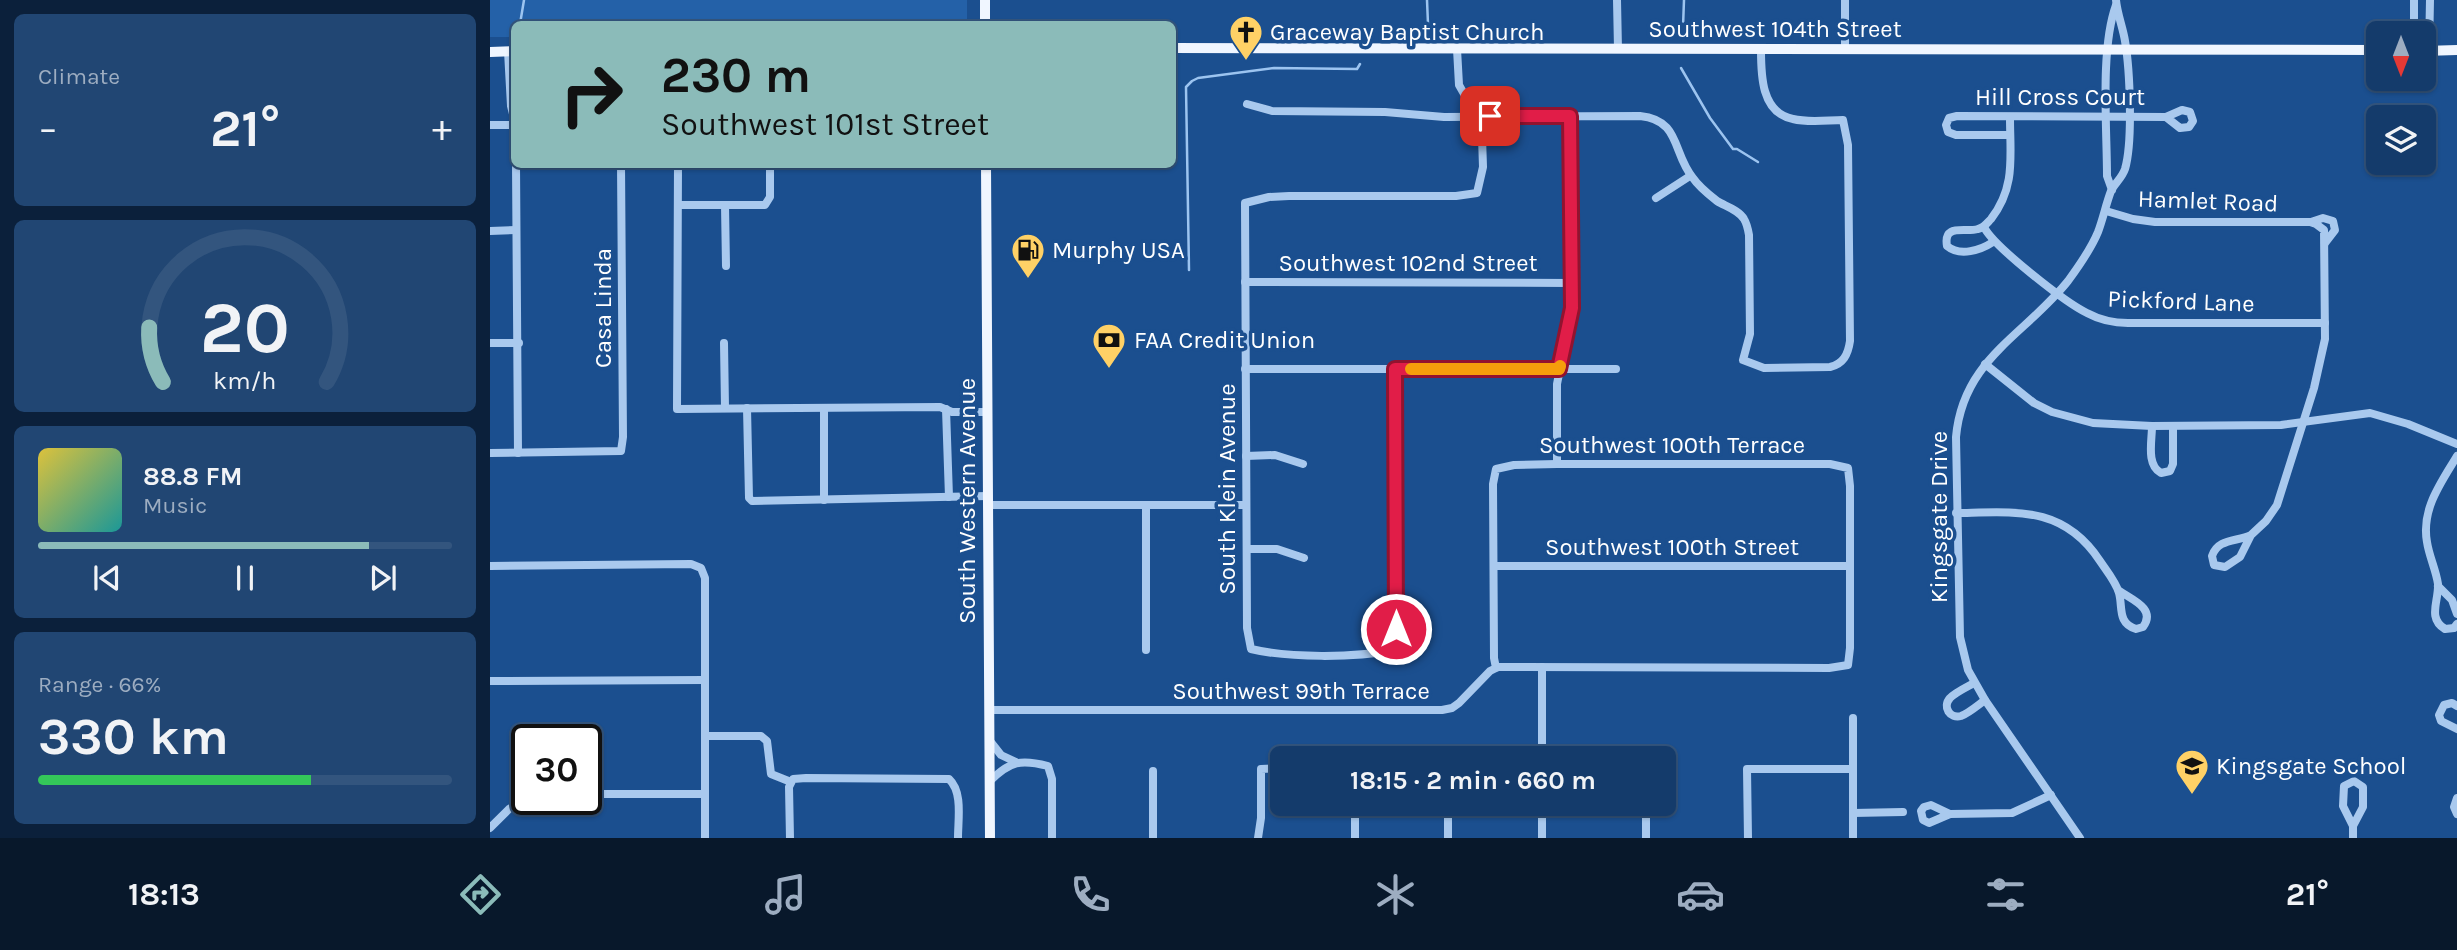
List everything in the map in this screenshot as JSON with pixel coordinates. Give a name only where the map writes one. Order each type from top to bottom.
[{"type":"main road","points":[[985,0],[985,21]]},
{"type":"main road","name":"Southwest 104th Street","points":[[1176,48],[2366,50]]},
{"type":"main road","points":[[2436,51],[2457,50]]},
{"type":"main road","points":[[490,52],[511,51]]},
{"type":"main road","name":"South Western Avenue","points":[[986,168],[990,838]]},
{"type":"street","points":[[1617,0],[1618,49]]},
{"type":"street","points":[[1845,0],[1845,50]]},
{"type":"street","points":[[2414,0],[2414,21]]},
{"type":"street","points":[[2429,21],[2430,0]]},
{"type":"street","name":"Kingsgate Drive","points":[[2080,838],[1985,700],[1962,652],[1959,630],[1956,437],[1959,416],[1973,380],[1984,364],[2057,293],[2087,254],[2098,234],[2112,190],[2121,179],[2125,167],[2128,117],[2127,50],[2116,3]]},
{"type":"street","name":"Kingsgate Drive","points":[[2112,190],[2107,176],[2108,50],[2116,3]]},
{"type":"street","points":[[1457,49],[1459,85],[1476,116]]},
{"type":"street","points":[[1247,104],[1272,111],[1385,111],[1444,117],[1640,116],[1660,121],[1673,135],[1690,176],[1706,192],[1742,216],[1747,224],[1750,334],[1743,360],[1764,368],[1825,368],[1842,362],[1849,348],[1851,331],[1848,145],[1843,120],[1793,120],[1777,111],[1763,88],[1761,50]]},
{"type":"street","points":[[511,51],[511,106]]},
{"type":"street","name":"South Klein Avenue","points":[[1395,369],[1396,629],[1393,650],[1373,654],[1273,654],[1251,649],[1247,628],[1245,202],[1289,196],[1456,196],[1477,193],[1482,176],[1483,148],[1476,116]]},
{"type":"street","points":[[1557,464],[1559,369],[1571,316],[1570,116]]},
{"type":"street","name":"Hill Cross Court","points":[[2010,135],[1956,135],[1948,132],[1946,125],[1949,118],[1957,116],[2166,117]]},
{"type":"street","points":[[1993,242],[1979,250],[1955,251],[1947,246],[1945,238],[1950,231],[1984,227],[2007,192],[2010,175],[2010,118]]},
{"type":"street","points":[[490,125],[511,125]]},
{"type":"street","points":[[490,453],[518,453],[516,168]]},
{"type":"street","name":"Casa Linda","points":[[518,453],[621,452],[621,168]]},
{"type":"street","points":[[678,168],[677,409],[940,407],[952,412],[987,412]]},
{"type":"street","points":[[678,205],[765,205],[769,197],[770,168]]},
{"type":"street","points":[[1656,198],[1690,176]]},
{"type":"street","points":[[725,205],[726,266]]},
{"type":"street","name":"Hamlet Road","points":[[2106,211],[2155,222],[2311,222],[2323,218],[2333,221],[2335,230],[2325,243]]},
{"type":"street","name":"Hamlet Road","points":[[2311,222],[2324,230],[2325,243]]},
{"type":"street","name":"Pickford Lane","points":[[1984,227],[1993,242],[2057,293],[2087,314],[2105,321],[2325,323]]},
{"type":"street","points":[[490,231],[516,230]]},
{"type":"street","points":[[2251,535],[2228,540],[2214,550],[2214,565],[2225,567],[2240,557],[2251,535],[2266,521],[2277,505],[2322,362],[2325,243]]},
{"type":"street","name":"Southwest 102nd Street","points":[[1245,282],[1571,283]]},
{"type":"street","points":[[490,343],[519,343]]},
{"type":"street","points":[[724,343],[725,408]]},
{"type":"street","points":[[1984,364],[2017,391],[2052,412],[2093,423],[2152,426],[2302,424],[2352,414],[2378,414],[2440,435],[2457,444]]},
{"type":"street","points":[[1245,369],[1616,369]]},
{"type":"street","points":[[747,408],[749,498],[752,501],[949,497],[988,501],[1246,505]]},
{"type":"street","points":[[824,408],[824,500]]},
{"type":"street","points":[[946,409],[949,497]]},
{"type":"street","points":[[2152,426],[2152,467],[2161,473],[2170,471],[2173,464],[2173,426]]},
{"type":"street","points":[[1246,456],[1275,455],[1303,464]]},
{"type":"street","points":[[2457,456],[2433,495],[2426,522],[2427,544],[2438,586],[2434,606],[2437,621],[2445,629],[2454,628],[2457,624]]},
{"type":"street","name":"Southwest 100th Terrace","points":[[1494,566],[1493,484],[1496,469],[1514,465],[1557,464],[1830,464],[1848,468],[1850,566]]},
{"type":"street","points":[[1146,505],[1146,650]]},
{"type":"street","points":[[1956,513],[2022,512],[2053,520],[2076,533],[2087,543],[2118,590],[2140,603],[2147,616],[2143,627],[2136,629],[2128,624],[2120,612],[2118,590]]},
{"type":"street","points":[[1247,549],[1277,549],[1304,558]]},
{"type":"street","points":[[490,566],[691,564],[697,565],[703,571],[705,838]]},
{"type":"street","points":[[1494,566],[1496,668],[1829,668],[1848,665],[1850,566]]},
{"type":"street","name":"Southwest 100th Street","points":[[1494,566],[1850,566]]},
{"type":"street","points":[[2438,586],[2452,600],[2457,614]]},
{"type":"street","points":[[1542,667],[1542,746]]},
{"type":"street","name":"Southwest 99th Terrace","points":[[989,710],[1442,710],[1455,706],[1496,668]]},
{"type":"street","points":[[490,681],[704,680]]},
{"type":"street","points":[[1975,683],[1949,699],[1948,712],[1961,716],[1985,700]]},
{"type":"street","points":[[2457,706],[2449,703],[2444,705],[2439,715],[2441,721],[2457,729]]},
{"type":"street","points":[[1853,718],[1853,838]]},
{"type":"street","points":[[705,736],[761,736],[767,741],[771,774],[791,782]]},
{"type":"street","points":[[990,741],[1001,754],[1016,762]]},
{"type":"street","points":[[990,781],[1004,768],[1016,762],[1033,762],[1048,766],[1052,779],[1052,838]]},
{"type":"street","points":[[1258,838],[1261,818],[1261,769],[1270,769]]},
{"type":"street","points":[[1748,838],[1747,769],[1853,769]]},
{"type":"street","points":[[1153,771],[1153,838]]},
{"type":"street","points":[[790,838],[789,787],[793,779],[806,778],[949,779],[958,794],[958,838]]},
{"type":"street","points":[[2353,826],[2363,804],[2363,787],[2354,781],[2344,786],[2343,803],[2353,826],[2353,838]]},
{"type":"street","points":[[602,794],[705,794]]},
{"type":"street","points":[[1950,814],[2012,813],[2051,795]]},
{"type":"street","points":[[2457,798],[2454,807],[2457,814]]},
{"type":"street","points":[[490,828],[511,808]]},
{"type":"street","points":[[1853,813],[1903,813]]},
{"type":"street","points":[[1354,816],[1354,838]]},
{"type":"street","points":[[1448,816],[1448,838]]},
{"type":"street","points":[[1542,816],[1542,838]]},
{"type":"street","points":[[1646,816],[1646,838]]},
{"type":"shaded area","points":[[490,0],[967,0],[967,21],[511,21],[511,37],[490,37]]},
{"type":"waterway","points":[[520,21],[524,0]]},
{"type":"waterway","points":[[1427,0],[1428,24]]},
{"type":"waterway","points":[[1683,27],[1684,0]]},
{"type":"waterway","points":[[1189,270],[1186,87],[1198,78],[1274,68],[1357,69],[1360,64]]},
{"type":"waterway","points":[[1681,68],[1710,118],[1733,149],[1758,162]]},
{"type":"slow traffic","points":[[1411,369],[1559,369],[1560,366]]},
{"type":"place","name":"Graceway Baptist Church","points":[[1246,62]]},
{"type":"place","name":"Murphy USA","points":[[1028,280]]},
{"type":"place","name":"FAA Credit Union","points":[[1109,370]]},
{"type":"place","name":"Kingsgate School","points":[[2192,796]]},
{"type":"route","points":[[1396,629],[1395,369],[1559,369],[1571,316],[1570,116],[1490,116]]}]
